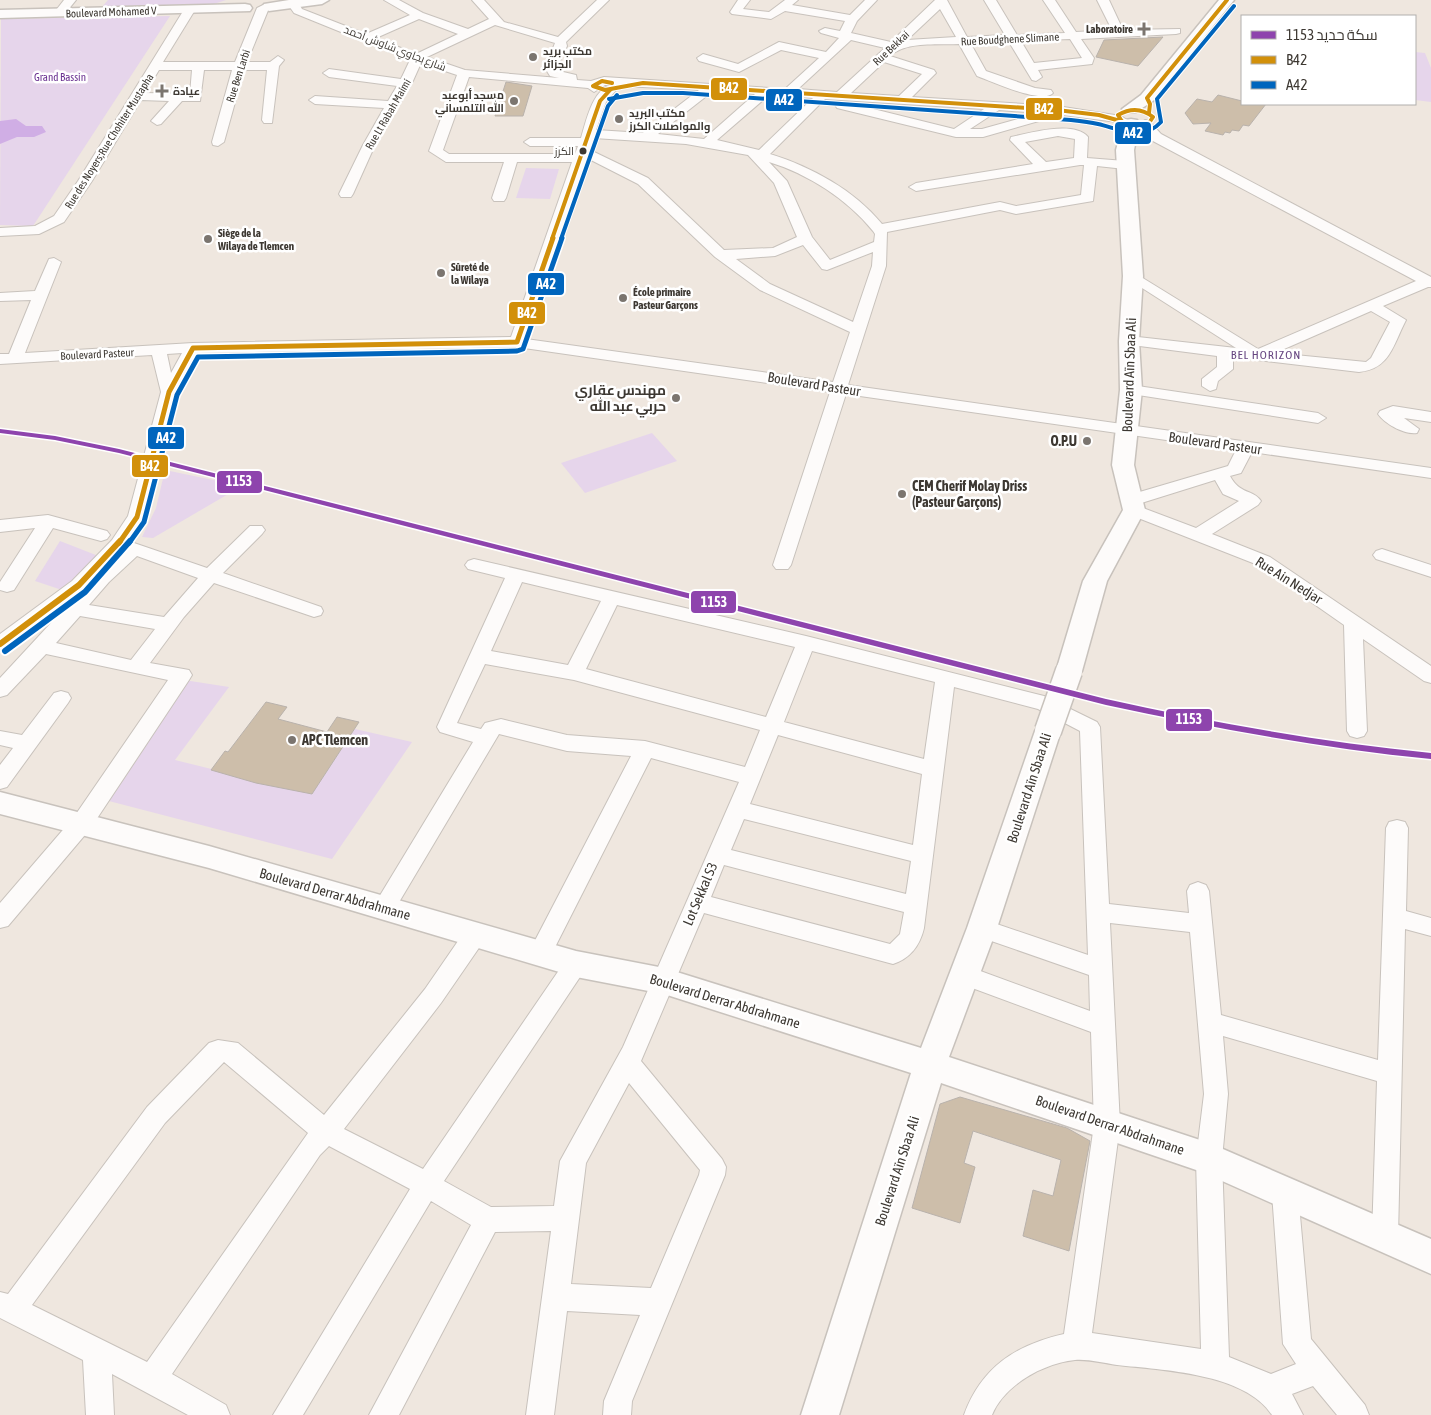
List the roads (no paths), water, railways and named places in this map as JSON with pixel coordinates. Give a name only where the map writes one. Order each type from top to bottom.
[{"type":"main road","name":"Boulevard Mohamed V","points":[[2,15],[215,9],[322,0]]},
{"type":"main road","points":[[1135,114],[1225,1]]},
{"type":"main road","name":"Boulevard Aïn Sbaa Ali","points":[[820,1415],[930,1065],[982,928],[1068,671],[1095,581],[1133,505],[1123,465],[1131,390],[1129,341],[1133,276],[1125,157],[1135,114]]},
{"type":"main road","name":"Boulevard Derrar Abdrahmane","points":[[0,803],[209,857],[576,964],[664,981],[930,1065],[1209,1159],[1431,1257]]},
{"type":"street","points":[[59,14],[70,0]]},
{"type":"street","points":[[390,0],[419,15],[467,33]]},
{"type":"street","points":[[478,0],[495,21],[513,29],[560,41]]},
{"type":"street","points":[[560,41],[603,0]]},
{"type":"street","points":[[744,0],[736,12],[771,16],[788,4],[852,19]]},
{"type":"street","points":[[788,92],[844,41],[844,35],[852,19],[871,0]]},
{"type":"street","points":[[942,0],[981,73],[1033,92],[1047,93]]},
{"type":"street","name":"Rue Bekkai","points":[[840,96],[942,0]]},
{"type":"street","points":[[990,0],[1012,40],[1057,110]]},
{"type":"street","points":[[1030,67],[1088,61],[1088,58],[1049,0]]},
{"type":"street","points":[[1103,0],[1119,33]]},
{"type":"street","name":"شارع بجاوي شاوش أحمد","points":[[293,3],[298,10],[416,58],[464,73],[603,85]]},
{"type":"street","name":"Rue Ben Larbi","points":[[218,142],[259,5]]},
{"type":"street","name":"Rue des Noyers;Rue Chohiter Mustapha","points":[[0,232],[39,230],[59,219],[86,181],[189,10]]},
{"type":"street","points":[[368,38],[419,15]]},
{"type":"street","points":[[416,58],[495,21]]},
{"type":"street","name":"Rue Boudghene Slimane","points":[[825,31],[893,46],[909,43],[1012,40],[1071,35],[1176,31]]},
{"type":"street","points":[[560,41],[561,46],[551,68],[554,73],[603,85],[642,83],[788,92],[819,97],[956,133],[983,134],[1057,110]]},
{"type":"street","points":[[703,58],[739,68],[780,46],[828,56]]},
{"type":"street","name":"Rue Lt Rabah Maimi","points":[[346,194],[369,145],[406,83],[416,58]]},
{"type":"street","points":[[881,58],[930,73],[902,100]]},
{"type":"street","points":[[156,66],[239,67],[276,62],[268,120]]},
{"type":"street","points":[[138,96],[196,98],[198,67]]},
{"type":"street","points":[[329,73],[406,83]]},
{"type":"street","points":[[464,73],[436,151],[446,158],[510,159],[647,136],[708,142],[757,152],[821,180],[849,200],[879,229],[882,234],[879,266],[782,566]]},
{"type":"street","points":[[517,342],[585,146],[600,101],[603,85]]},
{"type":"street","points":[[647,136],[710,88]]},
{"type":"street","points":[[708,142],[766,91]]},
{"type":"street","points":[[757,152],[819,97],[840,96],[1057,110],[1089,114],[1135,114],[1156,137],[1429,282]]},
{"type":"street","points":[[157,121],[178,98]]},
{"type":"street","points":[[315,100],[392,105]]},
{"type":"street","points":[[956,133],[997,106]]},
{"type":"street","points":[[879,229],[1000,206],[1016,210],[1088,198],[1082,136],[1072,132],[1056,132],[1016,140],[1044,168]]},
{"type":"street","points":[[530,142],[585,146],[643,181],[720,254],[765,286],[859,330]]},
{"type":"street","points":[[757,152],[780,181],[805,238],[827,266],[880,245]]},
{"type":"street","points":[[916,187],[1125,157]]},
{"type":"street","points":[[500,198],[510,159]]},
{"type":"street","points":[[720,254],[763,255],[791,248],[805,238]]},
{"type":"street","points":[[7,359],[40,295],[54,262]]},
{"type":"street","points":[[1133,276],[1257,355]]},
{"type":"street","points":[[1257,355],[1429,282]]},
{"type":"street","points":[[0,297],[40,295]]},
{"type":"street","points":[[1129,341],[1359,367],[1370,366],[1377,361],[1398,320],[1372,306]]},
{"type":"street","name":"Boulevard Pasteur","points":[[7,359],[194,348],[517,342],[1431,473]]},
{"type":"street","points":[[0,644],[79,585],[112,551],[137,517],[169,392],[194,348]]},
{"type":"street","points":[[160,351],[160,361],[169,392]]},
{"type":"street","points":[[1210,386],[1210,379],[1224,369],[1225,352]]},
{"type":"street","points":[[1131,390],[1318,418]]},
{"type":"street","points":[[1411,430],[1386,414],[1393,411],[1431,417]]},
{"type":"street","points":[[1133,505],[1235,469],[1246,447]]},
{"type":"street","points":[[1198,535],[1252,501],[1230,490],[1220,473]]},
{"type":"street","name":"Rue Ain Nedjar","points":[[1133,505],[1198,535],[1264,561],[1431,676]]},
{"type":"street","points":[[0,526],[48,521],[101,535]]},
{"type":"street","points":[[7,586],[48,521]]},
{"type":"street","points":[[136,668],[166,624],[209,574],[256,530]]},
{"type":"street","points":[[0,690],[32,660],[78,609],[94,587],[134,548],[314,611]]},
{"type":"street","points":[[1382,555],[1431,571]]},
{"type":"street","points":[[474,565],[806,643],[1044,703],[1090,727],[1107,1125],[1076,1346]]},
{"type":"street","points":[[485,738],[450,729],[447,723],[516,575]]},
{"type":"street","points":[[574,673],[612,598]]},
{"type":"street","points":[[78,609],[166,624]]},
{"type":"street","points":[[1353,621],[1357,731]]},
{"type":"street","name":"Lot Sekkal S3","points":[[540,1415],[573,1161],[627,1063],[664,981],[696,902],[752,776],[806,643]]},
{"type":"street","points":[[0,919],[82,823],[182,675],[136,668],[43,647]]},
{"type":"street","points":[[478,656],[574,673],[934,769]]},
{"type":"street","points":[[696,902],[893,954],[904,948],[912,934],[946,678]]},
{"type":"street","points":[[0,781],[60,698]]},
{"type":"street","points":[[384,908],[492,728],[501,726],[567,743],[645,749],[752,776]]},
{"type":"street","points":[[0,738],[27,744]]},
{"type":"street","points":[[540,954],[645,749]]},
{"type":"street","points":[[737,808],[923,856]]},
{"type":"street","points":[[1385,1237],[1398,828]]},
{"type":"street","points":[[717,855],[916,906]]},
{"type":"street","points":[[1198,891],[1216,1094],[1209,1159],[1214,1365]]},
{"type":"street","points":[[1098,912],[1200,924]]},
{"type":"street","points":[[1395,918],[1431,927]]},
{"type":"street","points":[[982,928],[1101,969]]},
{"type":"street","points":[[152,1380],[311,1148],[326,1132],[433,996],[475,935]]},
{"type":"street","points":[[286,1415],[427,1185],[576,964]]},
{"type":"street","points":[[964,975],[1103,1026]]},
{"type":"street","points":[[1210,1022],[1390,1074]]},
{"type":"street","points":[[216,1415],[97,1351],[6,1307],[156,1115],[218,1051],[229,1051],[326,1132],[427,1185],[488,1220],[565,1218]]},
{"type":"street","points":[[617,1415],[618,1400],[712,1175],[713,1167],[627,1063]]},
{"type":"street","points":[[1285,1193],[1297,1344],[1355,1415]]},
{"type":"street","points":[[383,1415],[488,1220]]},
{"type":"street","points":[[556,1297],[660,1302]]},
{"type":"street","points":[[978,1415],[980,1406],[998,1383],[1021,1364],[1048,1352],[1076,1346],[1191,1359],[1214,1365],[1270,1389],[1289,1415]]},
{"type":"street","points":[[97,1351],[100,1415]]},
{"type":"street","points":[[1270,1389],[1317,1370]]},
{"type":"rail line","name":"1153","points":[[0,431],[55,438],[119,451],[1106,702],[1268,734],[1349,747],[1431,756]]},
{"type":"place","name":"Laboratoire","points":[[1144,29]]},
{"type":"place","name":"مكتب بريد الجزائر","points":[[533,57]]},
{"type":"place","name":"عيادة","points":[[162,91]]},
{"type":"place","name":"مسجد أبوعبد الله التلمساني","points":[[514,101]]},
{"type":"place","name":"مكتب البريد والمواصلات الكرز","points":[[619,119]]},
{"type":"place","name":"الكرز","points":[[583,151]]},
{"type":"place","name":"Siège de la Wilaya de Tlemcen","points":[[208,239]]},
{"type":"place","name":"Sûreté de la Wilaya","points":[[441,273]]},
{"type":"place","name":"École primaire Pasteur Garçons","points":[[623,298]]},
{"type":"place","name":"مهندس عقاري حربي عبد الله","points":[[676,398]]},
{"type":"place","name":"O.P.U","points":[[1087,441]]},
{"type":"place","name":"CEM Cherif Molay Driss (Pasteur Garçons)","points":[[902,494]]},
{"type":"place","name":"APC Tlemcen","points":[[292,740]]},
{"type":"district","name":"BEL HORIZON","points":[[1266,355]]},
{"type":"park label","name":"Grand Bassin","points":[[60,77]]}]
